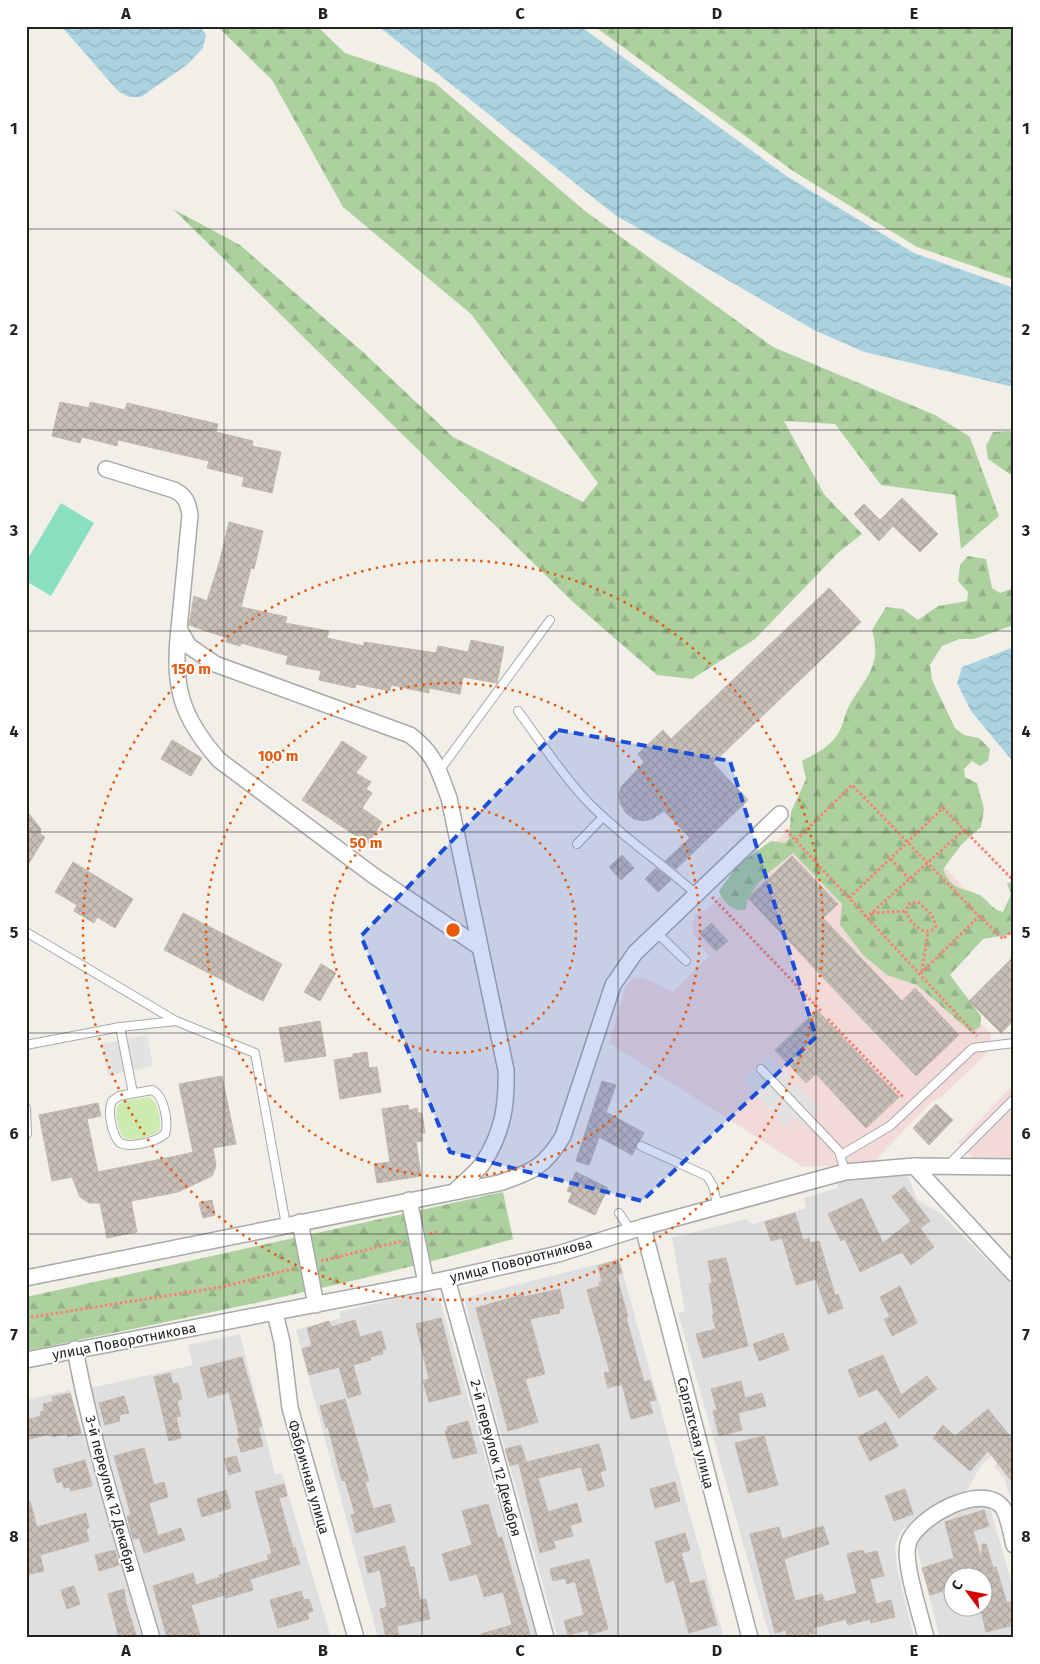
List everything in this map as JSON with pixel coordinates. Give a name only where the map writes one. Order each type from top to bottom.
[{"type":"street","points":[[106,469],[174,490],[182,494],[188,503],[190,515],[176,654],[178,682],[185,709],[198,737],[219,760],[374,876],[478,946]]},
{"type":"street","points":[[179,629],[189,646],[214,664],[410,735],[428,749],[439,771],[448,798],[478,946],[506,1070],[507,1101],[497,1137],[482,1164],[455,1191]]},
{"type":"street","points":[[26,1278],[499,1183],[528,1174],[543,1164],[553,1153],[563,1136],[613,985],[635,953],[777,816]]},
{"type":"street","points":[[914,1166],[1014,1274]]},
{"type":"street","name":"улица Поворотникова","points":[[26,1360],[75,1349],[275,1313],[447,1279],[558,1254],[637,1229],[845,1172],[914,1166],[1014,1167]]},
{"type":"street","points":[[409,1200],[426,1283]]},
{"type":"street","points":[[293,1223],[308,1264],[316,1304]]},
{"type":"street","name":"Саргатская улица","points":[[637,1229],[750,1638]]},
{"type":"street","name":"2-й переулок 12 Декабря","points":[[447,1279],[546,1638]]},
{"type":"street","name":"Фабричная улица","points":[[275,1313],[282,1342],[290,1408],[356,1638]]},
{"type":"street","name":"3-й переулок 12 Декабря","points":[[75,1349],[83,1390],[117,1520],[152,1638]]},
{"type":"street","points":[[926,1638],[907,1557],[908,1543],[914,1531],[923,1522],[969,1498],[986,1497],[1002,1508],[1014,1545]]},
{"type":"lane","points":[[439,771],[550,620]]},
{"type":"lane","points":[[518,711],[585,799],[635,846],[700,892]]},
{"type":"lane","points":[[577,844],[604,817]]},
{"type":"lane","points":[[26,932],[176,1021],[255,1053],[293,1223]]},
{"type":"lane","points":[[657,933],[686,961]]},
{"type":"lane","points":[[26,1045],[120,1026],[176,1021]]},
{"type":"lane","points":[[120,1026],[133,1093]]},
{"type":"lane","points":[[841,1156],[890,1126],[973,1048],[986,1045],[1006,1046],[1014,1043]]},
{"type":"lane","points":[[761,1069],[841,1156],[845,1172]]},
{"type":"lane","points":[[152,1090],[160,1096],[166,1130],[165,1134],[157,1139],[124,1145],[120,1143],[115,1135],[110,1106],[115,1098],[133,1093],[152,1090]]},
{"type":"lane","points":[[946,1166],[1014,1099]]},
{"type":"lane","points":[[26,1108],[28,1134]]},
{"type":"lane","points":[[641,1146],[707,1176],[713,1186],[718,1208]]},
{"type":"lane","points":[[619,1213],[637,1229]]},
{"type":"path","points":[[796,840],[852,785],[1003,939],[1014,929]]},
{"type":"path","points":[[849,898],[943,808],[1014,881]]},
{"type":"path","points":[[777,816],[796,840],[986,1045]]},
{"type":"path","points":[[867,917],[964,830]]},
{"type":"path","points":[[891,859],[909,878]]},
{"type":"path","points":[[700,892],[820,1011]]},
{"type":"path","points":[[921,973],[928,932],[936,926],[929,911],[918,902],[908,904],[906,911],[912,923],[928,932]]},
{"type":"path","points":[[872,913],[906,911]]},
{"type":"path","points":[[921,973],[979,916]]},
{"type":"path","points":[[828,1019],[911,1106]]},
{"type":"path","points":[[26,1318],[222,1287],[439,1231]]},
{"type":"highlighted area","points":[[558,730],[730,761],[816,1037],[642,1201],[450,1152],[361,936]]},
{"type":"shaded area","points":[[850,769],[994,919],[935,975],[991,1034],[988,1053],[941,1097],[930,1103],[872,1164],[803,1167],[609,1043],[626,986],[633,979],[643,977],[673,992],[709,956],[694,935],[692,926],[696,914],[707,909]]},
{"type":"shaded area","points":[[147,1035],[153,1066],[108,1076],[102,1044]]},
{"type":"shaded area","points":[[768,1056],[819,1108],[802,1125],[794,1117],[785,1125],[743,1081]]},
{"type":"shaded area","points":[[1014,1084],[1014,1163],[978,1162],[958,1143]]},
{"type":"shaded area","points":[[906,1171],[917,1199],[941,1214],[1014,1287],[1014,1436],[982,1464],[965,1494],[916,1519],[902,1530],[895,1545],[897,1568],[914,1638],[770,1638],[678,1313],[685,1311],[672,1238],[746,1219],[753,1224],[806,1208],[804,1198],[837,1188],[838,1180]]},
{"type":"shaded area","points":[[619,1259],[724,1638],[558,1638],[470,1323],[465,1298]]},
{"type":"shaded area","points":[[424,1292],[436,1297],[441,1304],[537,1638],[378,1638],[296,1330],[341,1318],[339,1312]]},
{"type":"shaded area","points":[[240,1334],[275,1474],[282,1473],[331,1638],[162,1638],[132,1540],[91,1388],[193,1365],[188,1345]]},
{"type":"shaded area","points":[[70,1390],[142,1638],[26,1638],[26,1400]]},
{"type":"shaded area","points":[[1014,1450],[1014,1507],[1005,1480],[994,1466]]},
{"type":"shaded area","points":[[983,1502],[991,1511],[1014,1592],[1014,1638],[940,1638],[915,1541],[927,1524],[942,1516]]},
{"type":"green space","points":[[217,26],[317,26],[345,53],[435,83],[585,211],[773,347],[935,415],[970,437],[999,516],[961,549],[955,495],[881,485],[835,424],[784,421],[824,494],[862,534],[839,552],[755,639],[692,679],[657,675],[573,602],[173,209],[240,245],[363,352],[453,437],[583,502],[598,483],[471,314],[343,207],[272,80]]},
{"type":"green space","points":[[594,26],[1014,26],[1014,280],[917,247],[793,171]]},
{"type":"green space","points":[[1009,431],[1014,433],[1014,477],[988,459],[986,446],[993,432]]},
{"type":"green space","points":[[61,503],[94,523],[51,596],[26,581],[26,562]]},
{"type":"green space","points":[[968,556],[986,559],[992,588],[1000,593],[1014,588],[1014,625],[974,639],[959,639],[942,646],[930,665],[932,680],[955,728],[964,735],[979,738],[990,749],[988,761],[980,766],[972,761],[964,769],[965,777],[977,783],[984,809],[981,827],[962,844],[943,869],[951,882],[959,888],[981,896],[993,907],[1003,912],[1011,894],[1007,884],[1014,880],[1014,934],[983,939],[950,975],[981,1016],[980,1027],[971,1032],[917,985],[887,975],[863,955],[840,925],[842,904],[793,853],[770,871],[757,885],[748,900],[745,910],[736,909],[729,905],[719,891],[738,865],[771,841],[785,843],[789,839],[791,812],[806,779],[802,761],[827,746],[839,731],[848,708],[870,672],[875,654],[872,630],[886,607],[903,609],[918,620],[938,606],[967,601],[968,592],[958,581],[960,565]]},
{"type":"green space","points":[[149,1097],[155,1103],[158,1112],[159,1131],[142,1138],[124,1138],[117,1122],[116,1113],[118,1105],[124,1101]]},
{"type":"green space","points":[[503,1192],[513,1239],[332,1286],[26,1351],[26,1297]]},
{"type":"water","points":[[61,26],[199,26],[206,34],[203,48],[188,64],[141,97],[129,97],[118,91]]},
{"type":"water","points":[[378,26],[580,26],[788,177],[914,253],[1014,288],[1014,387],[864,352],[814,330],[615,215]]},
{"type":"water","points":[[1014,647],[1014,763],[971,711],[957,683],[962,667]]},
{"type":"building","points":[[60,402],[89,408],[90,402],[125,410],[127,403],[218,424],[216,432],[253,441],[252,446],[281,452],[272,493],[242,486],[244,477],[207,468],[209,461],[118,440],[117,446],[82,437],[80,443],[52,436]]},
{"type":"building","points":[[902,498],[938,534],[920,552],[893,526],[879,541],[854,514],[864,504],[880,520]]},
{"type":"building","points":[[229,522],[263,531],[254,569],[251,568],[241,607],[287,617],[285,623],[329,631],[327,638],[364,646],[364,642],[436,653],[438,646],[468,652],[471,640],[504,647],[497,683],[463,677],[460,694],[429,688],[429,693],[391,685],[390,691],[356,684],[355,688],[319,680],[321,671],[286,664],[288,656],[241,643],[240,646],[226,642],[227,638],[189,625],[194,596],[207,601],[220,560]]},
{"type":"building","points":[[829,588],[861,622],[713,763],[748,800],[676,869],[665,861],[690,838],[664,811],[652,819],[643,821],[634,819],[626,813],[621,805],[619,796],[621,787],[644,762],[638,754],[663,730],[671,739]]},
{"type":"building","points":[[172,740],[202,758],[191,776],[161,759]]},
{"type":"building","points":[[342,741],[367,757],[356,773],[371,782],[366,789],[372,793],[362,808],[382,822],[368,844],[302,800]]},
{"type":"building","points":[[26,810],[41,829],[40,834],[45,837],[26,868]]},
{"type":"building","points":[[622,855],[634,868],[621,880],[609,867]]},
{"type":"building","points":[[792,856],[838,904],[823,918],[902,1001],[915,988],[959,1035],[916,1076],[748,898]]},
{"type":"building","points":[[73,862],[133,899],[115,928],[97,917],[94,923],[74,911],[77,905],[55,892]]},
{"type":"building","points":[[656,868],[671,880],[658,892],[645,879]]},
{"type":"building","points":[[183,913],[282,964],[263,1001],[164,950]]},
{"type":"building","points":[[711,923],[728,941],[716,951],[700,934]]},
{"type":"building","points":[[1014,956],[1014,1020],[1001,1033],[969,1001]]},
{"type":"building","points":[[321,964],[336,973],[320,1001],[304,992]]},
{"type":"building","points":[[817,1010],[899,1097],[866,1128],[816,1074],[806,1083],[775,1050]]},
{"type":"building","points":[[320,1021],[326,1056],[285,1062],[279,1028]]},
{"type":"building","points":[[367,1052],[369,1068],[377,1067],[381,1092],[340,1099],[334,1060],[353,1057],[353,1054]]},
{"type":"building","points":[[222,1076],[236,1144],[213,1148],[216,1166],[212,1176],[178,1192],[131,1201],[137,1232],[107,1238],[100,1203],[89,1203],[80,1197],[72,1177],[52,1181],[39,1115],[98,1103],[101,1116],[87,1119],[98,1172],[181,1155],[193,1152],[179,1084]]},
{"type":"building","points":[[602,1081],[616,1085],[606,1112],[644,1133],[632,1155],[599,1137],[589,1165],[576,1161]]},
{"type":"building","points":[[936,1104],[953,1120],[929,1145],[913,1128]]},
{"type":"building","points":[[408,1105],[409,1110],[417,1108],[418,1113],[422,1113],[425,1133],[421,1133],[422,1141],[416,1142],[421,1176],[377,1183],[374,1164],[390,1162],[382,1109]]},
{"type":"building","points":[[576,1172],[608,1188],[595,1215],[568,1202],[572,1193],[567,1191]]},
{"type":"building","points":[[904,1187],[930,1221],[920,1228],[934,1247],[911,1265],[902,1252],[860,1272],[845,1239],[841,1241],[828,1214],[862,1198],[883,1243],[911,1221],[892,1197]]},
{"type":"building","points":[[212,1200],[215,1215],[203,1218],[199,1203]]},
{"type":"building","points":[[795,1213],[803,1240],[809,1238],[810,1243],[819,1241],[835,1295],[838,1294],[843,1308],[828,1314],[816,1279],[796,1285],[782,1238],[771,1241],[765,1222]]},
{"type":"building","points":[[726,1258],[748,1346],[703,1358],[696,1334],[716,1329],[712,1315],[714,1315],[709,1284],[712,1283],[708,1261]]},
{"type":"building","points":[[618,1260],[622,1273],[616,1274],[628,1317],[626,1317],[644,1382],[650,1380],[656,1400],[649,1401],[653,1413],[631,1419],[622,1384],[608,1388],[604,1373],[610,1372],[587,1290],[600,1286],[599,1282],[602,1281],[598,1266]]},
{"type":"building","points":[[900,1286],[917,1323],[892,1336],[884,1319],[890,1317],[880,1297]]},
{"type":"building","points":[[560,1289],[564,1308],[559,1309],[560,1313],[530,1319],[545,1374],[525,1379],[538,1422],[508,1431],[476,1308],[524,1294],[524,1297]]},
{"type":"building","points":[[441,1318],[461,1394],[429,1402],[423,1381],[429,1379],[416,1324]]},
{"type":"building","points":[[355,1320],[360,1337],[381,1331],[386,1349],[382,1350],[383,1354],[370,1357],[371,1360],[353,1365],[361,1394],[348,1398],[339,1367],[309,1375],[302,1349],[312,1346],[307,1328],[329,1321],[331,1327]]},
{"type":"building","points":[[783,1333],[789,1350],[759,1361],[753,1344]]},
{"type":"building","points":[[883,1355],[901,1395],[927,1376],[937,1389],[899,1418],[877,1389],[859,1397],[848,1370]]},
{"type":"building","points":[[242,1357],[262,1426],[258,1427],[263,1446],[241,1452],[237,1439],[240,1438],[229,1392],[208,1398],[200,1368]]},
{"type":"building","points":[[170,1373],[173,1384],[178,1383],[182,1399],[177,1401],[181,1416],[176,1417],[181,1438],[169,1441],[154,1377]]},
{"type":"building","points":[[741,1381],[745,1398],[762,1393],[766,1406],[738,1413],[742,1430],[719,1436],[713,1411],[717,1410],[711,1389]]},
{"type":"building","points":[[70,1393],[81,1433],[68,1437],[67,1433],[53,1437],[52,1433],[26,1440],[26,1420],[41,1416],[40,1412],[44,1411],[43,1404],[53,1402],[52,1397]]},
{"type":"building","points":[[124,1396],[129,1413],[119,1415],[120,1421],[105,1425],[99,1403]]},
{"type":"building","points":[[345,1399],[369,1481],[365,1482],[373,1509],[390,1504],[395,1522],[356,1533],[351,1515],[355,1514],[345,1480],[342,1481],[328,1427],[326,1428],[320,1406]]},
{"type":"building","points":[[988,1409],[1014,1441],[1014,1484],[988,1451],[970,1471],[933,1438],[943,1425],[955,1436]]},
{"type":"building","points":[[468,1421],[477,1453],[453,1459],[445,1431],[448,1430],[447,1427]]},
{"type":"building","points":[[886,1422],[898,1446],[870,1461],[858,1437]]},
{"type":"building","points":[[764,1436],[778,1485],[748,1493],[735,1443]]},
{"type":"building","points":[[599,1444],[606,1470],[600,1472],[604,1486],[588,1491],[581,1467],[538,1478],[548,1512],[577,1503],[582,1522],[570,1525],[573,1536],[553,1541],[556,1548],[540,1553],[519,1464]]},
{"type":"building","points":[[521,1445],[526,1461],[510,1466],[505,1449]]},
{"type":"building","points":[[144,1448],[154,1485],[164,1482],[168,1497],[149,1503],[158,1536],[181,1528],[185,1540],[144,1553],[139,1538],[133,1539],[127,1516],[131,1515],[114,1456]]},
{"type":"building","points":[[236,1456],[241,1471],[229,1475],[224,1459]]},
{"type":"building","points":[[85,1460],[92,1486],[71,1491],[69,1487],[64,1488],[62,1481],[57,1483],[53,1469]]},
{"type":"building","points":[[675,1482],[680,1501],[655,1508],[650,1489]]},
{"type":"building","points":[[284,1484],[287,1496],[279,1498],[293,1548],[295,1547],[300,1564],[250,1579],[253,1590],[226,1598],[225,1595],[191,1605],[201,1638],[167,1638],[153,1586],[193,1573],[196,1585],[220,1577],[219,1575],[269,1560],[267,1555],[272,1554],[255,1492]]},
{"type":"building","points":[[905,1489],[913,1514],[894,1521],[885,1496]]},
{"type":"building","points":[[226,1490],[231,1508],[202,1517],[197,1499]]},
{"type":"building","points":[[26,1501],[30,1501],[37,1527],[86,1513],[89,1528],[86,1529],[89,1541],[40,1555],[44,1571],[26,1575]]},
{"type":"building","points":[[488,1504],[498,1538],[502,1537],[531,1638],[482,1638],[481,1634],[512,1625],[503,1592],[484,1597],[477,1574],[450,1581],[442,1554],[472,1545],[462,1511]]},
{"type":"building","points":[[984,1510],[989,1526],[973,1531],[982,1560],[982,1544],[986,1544],[993,1568],[996,1567],[1007,1603],[1011,1602],[1014,1612],[1014,1625],[986,1632],[982,1616],[992,1616],[992,1566],[942,1566],[942,1591],[930,1595],[922,1568],[954,1558],[945,1522]]},
{"type":"building","points":[[823,1526],[829,1544],[784,1559],[795,1601],[822,1594],[825,1602],[857,1593],[847,1554],[863,1550],[864,1554],[877,1551],[884,1576],[870,1579],[876,1604],[891,1600],[895,1617],[871,1623],[870,1619],[848,1625],[846,1619],[813,1628],[815,1633],[788,1638],[786,1630],[775,1633],[750,1534],[779,1527],[782,1539]]},
{"type":"building","points":[[685,1533],[690,1550],[681,1553],[690,1584],[704,1580],[717,1625],[689,1633],[674,1580],[666,1583],[655,1542]]},
{"type":"building","points":[[405,1546],[410,1567],[414,1567],[420,1600],[426,1599],[430,1619],[397,1626],[399,1638],[386,1638],[380,1609],[387,1607],[380,1570],[368,1573],[364,1557]]},
{"type":"building","points":[[115,1550],[119,1565],[99,1571],[95,1555]]},
{"type":"building","points":[[589,1559],[608,1629],[589,1635],[588,1630],[568,1635],[564,1621],[584,1615],[575,1581],[567,1584],[565,1578],[553,1581],[550,1569]]},
{"type":"building","points":[[74,1586],[80,1604],[67,1609],[61,1590]]},
{"type":"building","points":[[124,1589],[126,1603],[137,1638],[119,1638],[108,1594]]},
{"type":"building","points":[[301,1591],[304,1600],[309,1599],[313,1611],[307,1613],[309,1619],[278,1628],[270,1600]]}]
